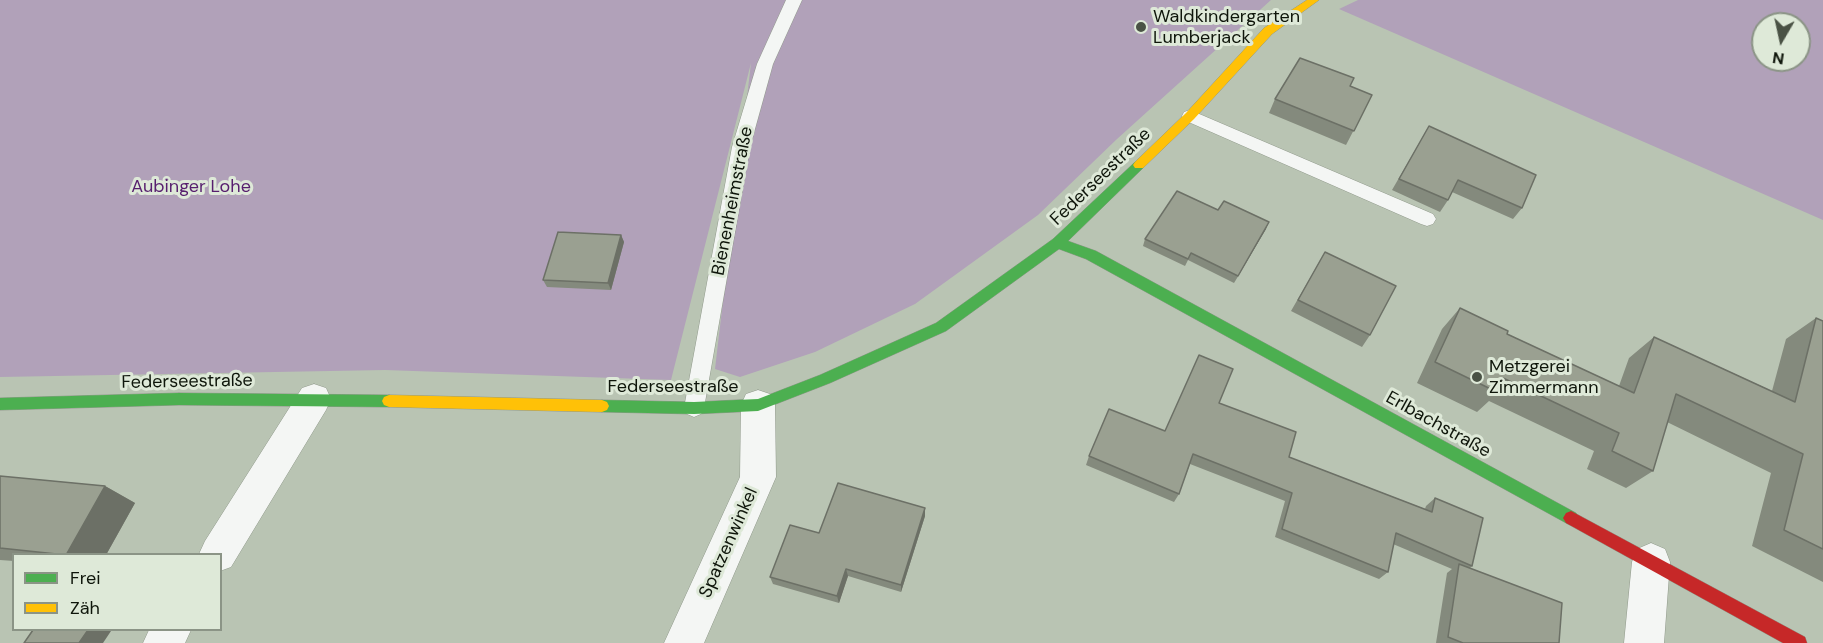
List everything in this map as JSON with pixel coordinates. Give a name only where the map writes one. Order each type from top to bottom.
[{"type":"street","name":"Federseestraße","points":[[0,404],[179,399],[314,399],[694,408],[758,405],[825,379],[941,327],[1059,243],[1190,116],[1268,31],[1314,0]]},
{"type":"street","name":"Erlbachstraße","points":[[1059,243],[1090,255],[1799,643]]},
{"type":"street","points":[[219,553],[314,399]]},
{"type":"street","name":"Spatzenwinkel","points":[[684,643],[758,477],[758,405]]},
{"type":"street","points":[[1644,643],[1651,562]]},
{"type":"lane","name":"Bienenheimstraße","points":[[694,408],[741,147],[765,64],[794,0]]},
{"type":"lane","points":[[1190,116],[1427,219]]},
{"type":"green space","name":"Aubinger Lohe","points":[[0,0],[1271,0],[1117,139],[1038,215],[915,304],[815,352],[740,377],[715,369],[751,63],[671,380],[385,370],[0,377]]},
{"type":"green space","points":[[1358,0],[1823,0],[1823,220],[1339,9]]},
{"type":"building","points":[[1300,58],[1354,78],[1350,86],[1372,95],[1354,131],[1275,99]]},
{"type":"building","points":[[1429,126],[1536,175],[1522,208],[1458,180],[1448,200],[1399,179]]},
{"type":"building","points":[[1177,191],[1218,210],[1224,201],[1269,222],[1238,276],[1191,253],[1188,259],[1145,239]]},
{"type":"building","points":[[558,232],[621,235],[608,283],[543,280]]},
{"type":"building","points":[[1325,252],[1396,286],[1370,335],[1298,300]]},
{"type":"building","points":[[1460,308],[1508,331],[1507,334],[1634,393],[1654,337],[1795,402],[1816,318],[1823,321],[1823,549],[1784,530],[1803,454],[1676,394],[1653,471],[1612,451],[1619,433],[1503,378],[1497,392],[1435,362]]},
{"type":"building","points":[[1199,355],[1233,369],[1219,403],[1296,432],[1289,457],[1432,512],[1435,498],[1483,518],[1472,566],[1396,533],[1388,572],[1282,529],[1292,493],[1193,454],[1179,494],[1089,456],[1109,409],[1165,431]]},
{"type":"building","points":[[0,476],[105,486],[67,553],[0,548]]},
{"type":"building","points":[[838,483],[925,508],[901,585],[846,569],[837,596],[770,577],[790,525],[819,533]]},
{"type":"building","points":[[1459,564],[1562,603],[1559,643],[1463,643],[1448,637]]},
{"type":"building","points":[[32,631],[87,631],[79,643],[24,643]]},
{"type":"traffic: fast","points":[[602,406],[694,408],[758,405],[825,379],[941,327],[1058,243],[1139,165]]},
{"type":"traffic: fast","points":[[1058,243],[1091,255],[1571,518]]},
{"type":"traffic: fast","points":[[0,404],[179,399],[389,401]]},
{"type":"traffic: slow","points":[[1139,165],[1190,116],[1268,31],[1314,0]]},
{"type":"traffic: slow","points":[[389,401],[602,406]]},
{"type":"traffic: jam","points":[[1571,518],[1799,643]]},
{"type":"place","name":"Waldkindergarten Lumberjack","points":[[1141,27]]},
{"type":"place","name":"Metzgerei Zimmermann","points":[[1477,377]]}]
